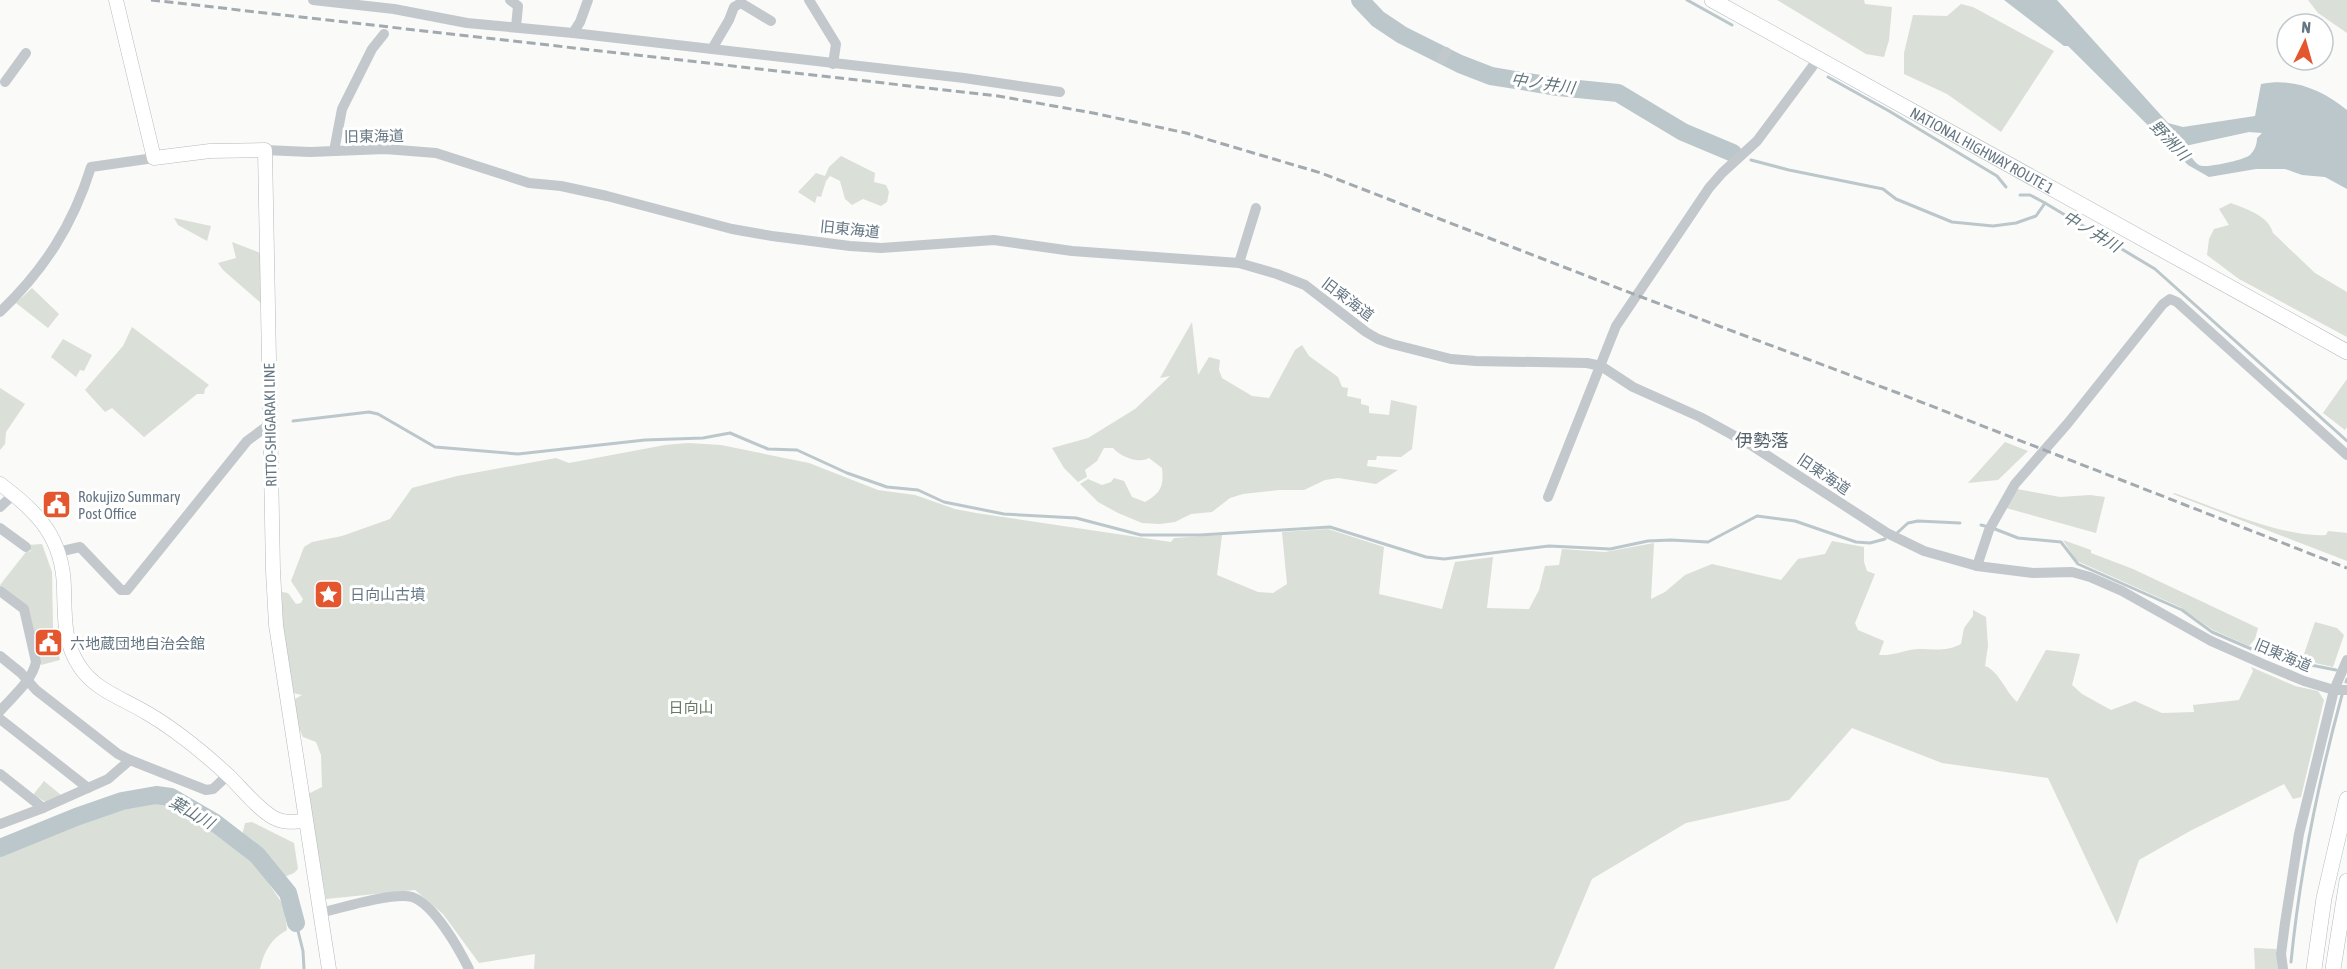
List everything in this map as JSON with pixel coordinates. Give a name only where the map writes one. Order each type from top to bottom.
[{"type":"highway","name":"NATIONAL HIGHWAY ROUTE 1","points":[[1712,0],[2347,352]]},
{"type":"highway","points":[[2314,969],[2324,898],[2347,799]]},
{"type":"highway","points":[[2333,969],[2347,881]]},
{"type":"main road","points":[[116,0],[154,158],[210,151],[265,150]]},
{"type":"main road","name":"RITTO-SHIGARAKI LINE","points":[[265,150],[276,625],[329,969]]},
{"type":"main road","points":[[0,484],[38,516],[52,537],[61,562],[66,635],[71,651],[81,669],[94,682],[113,695],[187,739],[272,817],[291,822],[305,821]]},
{"type":"street","points":[[313,0],[358,3],[437,19],[963,78],[1060,92]]},
{"type":"street","points":[[510,0],[518,6],[516,27]]},
{"type":"street","points":[[573,33],[580,22],[588,0]]},
{"type":"street","points":[[809,0],[836,44],[834,64]]},
{"type":"street","points":[[712,49],[734,7],[741,3],[771,21]]},
{"type":"street","points":[[334,151],[342,109],[372,49],[384,34]]},
{"type":"street","points":[[5,82],[26,52]]},
{"type":"street","points":[[1548,497],[1616,326],[1697,204],[1722,173],[1757,141],[1818,58]]},
{"type":"street","name":"旧東海道","points":[[265,150],[385,149],[436,153],[513,180],[544,186],[561,186],[732,229],[772,236],[880,248],[994,240],[1072,251],[1239,262],[1305,285],[1366,332],[1392,344],[1451,359],[1506,363],[1587,363],[1601,366],[1633,387],[1700,417],[1751,445],[1887,533],[1924,551],[1977,566],[2033,573],[2072,572],[2090,577],[2122,591],[2211,641],[2304,681],[2334,690],[2347,690]]},
{"type":"street","points":[[0,312],[56,245],[73,218],[91,167],[154,158]]},
{"type":"street","points":[[1239,262],[1256,208]]},
{"type":"street","points":[[1977,566],[1989,530],[2015,484],[2068,423],[2163,304],[2170,299],[2177,302],[2347,455]]},
{"type":"street","points":[[58,552],[80,547],[121,590],[127,590],[247,441],[270,424]]},
{"type":"street","points":[[0,507],[14,494]]},
{"type":"street","points":[[0,528],[26,547]]},
{"type":"street","points":[[0,591],[24,609],[36,662],[35,669],[27,680],[0,711]]},
{"type":"street","points":[[0,656],[45,698],[129,760],[206,790],[213,789],[228,775]]},
{"type":"street","points":[[2283,969],[2281,954],[2284,923],[2299,834],[2334,690],[2347,660]]},
{"type":"street","points":[[0,718],[88,788]]},
{"type":"street","points":[[0,824],[88,788],[108,778],[129,760]]},
{"type":"street","points":[[0,774],[42,808]]},
{"type":"street","points":[[320,913],[386,898],[404,896],[414,898],[434,916],[458,948],[469,969]]},
{"type":"green space","points":[[1777,0],[1864,0],[1865,4],[1892,7],[1889,40],[1884,57],[1866,54]]},
{"type":"green space","points":[[2308,0],[2347,0],[2347,33],[2335,25],[2335,12],[2317,12]]},
{"type":"green space","points":[[1961,4],[1973,7],[2054,51],[2001,132],[1947,94],[1904,74],[1904,53],[1913,15],[1947,16]]},
{"type":"green space","points":[[841,156],[875,173],[874,182],[886,185],[889,192],[887,202],[881,206],[863,199],[852,205],[845,199],[840,181],[830,176],[821,197],[817,196],[815,203],[798,192],[816,173],[825,176],[829,167]]},
{"type":"green space","points":[[2231,203],[2261,217],[2273,233],[2315,273],[2347,292],[2347,337],[2239,279],[2207,255],[2209,239],[2214,229],[2229,225],[2219,209]]},
{"type":"green space","points":[[174,218],[211,226],[207,241],[178,225]]},
{"type":"green space","points":[[232,242],[263,254],[262,304],[218,263],[236,258]]},
{"type":"green space","points":[[32,288],[59,314],[48,328],[16,303]]},
{"type":"green space","points":[[1192,322],[1198,375],[1209,357],[1220,360],[1219,370],[1222,378],[1252,396],[1269,398],[1295,350],[1302,345],[1309,356],[1338,377],[1342,387],[1348,388],[1347,396],[1361,399],[1361,404],[1369,406],[1369,413],[1389,415],[1391,400],[1417,406],[1412,449],[1401,457],[1377,456],[1376,460],[1368,460],[1367,466],[1398,470],[1376,484],[1338,478],[1325,480],[1304,490],[1243,494],[1230,498],[1212,512],[1191,514],[1175,522],[1142,523],[1098,502],[1080,484],[1088,479],[1102,485],[1111,482],[1114,478],[1124,481],[1132,497],[1145,502],[1160,488],[1162,468],[1149,458],[1135,460],[1125,457],[1113,448],[1104,448],[1097,461],[1085,470],[1087,477],[1078,482],[1064,468],[1052,448],[1088,438],[1135,409],[1170,376],[1160,378]]},
{"type":"green space","points":[[132,327],[209,385],[204,394],[197,394],[144,437],[112,408],[105,412],[85,390],[123,346]]},
{"type":"green space","points":[[63,339],[92,355],[84,371],[80,370],[76,377],[51,357]]},
{"type":"green space","points":[[2347,379],[2347,427],[2345,430],[2323,413]]},
{"type":"green space","points":[[0,388],[25,404],[6,432],[5,444],[0,450]]},
{"type":"green space","points":[[2005,442],[2028,451],[1998,480],[1968,483]]},
{"type":"green space","name":"日向山","points":[[688,443],[721,445],[809,463],[878,490],[915,495],[955,509],[976,513],[1171,542],[1174,538],[1222,535],[1217,575],[1258,592],[1273,593],[1287,584],[1282,532],[1328,529],[1384,547],[1379,594],[1442,609],[1455,562],[1493,557],[1487,608],[1529,609],[1539,590],[1545,566],[1559,565],[1562,549],[1605,552],[1654,543],[1651,599],[1665,592],[1685,575],[1712,564],[1781,580],[1798,559],[1825,554],[1832,541],[1864,547],[1864,562],[1867,571],[1875,574],[1855,623],[1858,630],[1884,641],[1879,655],[1918,649],[1935,650],[1956,647],[1961,644],[1964,628],[1973,616],[1973,610],[1986,617],[1988,646],[1985,666],[1994,672],[2017,702],[2046,650],[2080,654],[2072,685],[2082,694],[2111,710],[2135,701],[2162,713],[2194,712],[2193,705],[2239,700],[2253,671],[2251,667],[2295,686],[2318,691],[2324,700],[2301,797],[2293,799],[2284,784],[2190,831],[2139,860],[2117,924],[2048,778],[1942,763],[1852,728],[1789,800],[1686,823],[1592,879],[1554,969],[534,969],[535,954],[479,963],[443,914],[415,890],[326,899],[308,794],[322,787],[321,755],[316,742],[303,737],[298,726],[295,699],[302,695],[293,693],[280,609],[282,592],[288,593],[296,604],[301,603],[303,599],[291,581],[304,547],[312,542],[342,536],[390,519],[412,488],[457,476],[556,458],[569,463],[665,445]],"holes":[[[331,585],[337,588],[340,599],[329,607],[322,608],[317,601],[321,589]]]},
{"type":"green space","points":[[2017,489],[2060,497],[2090,495],[2105,497],[2096,533],[2006,508]]},
{"type":"green space","points":[[2173,494],[2290,532],[2309,535],[2326,535],[2328,531],[2347,533],[2347,561]]},
{"type":"green space","points":[[2063,540],[2091,550],[2091,553],[2133,569],[2258,628],[2255,639],[2249,646],[2213,630],[2180,607],[2077,561]]},
{"type":"green space","points":[[42,544],[52,572],[53,629],[60,660],[41,665],[28,609],[0,585],[26,552],[31,551],[28,545]]},
{"type":"green space","points":[[2315,622],[2337,628],[2344,635],[2333,667],[2302,660]]},
{"type":"green space","points":[[44,781],[61,795],[46,802],[33,795]]},
{"type":"green space","points":[[143,800],[163,802],[230,842],[252,859],[284,906],[287,930],[269,946],[260,969],[0,969],[0,854],[86,818]]},
{"type":"green space","points":[[252,822],[294,843],[298,869],[294,873],[284,877],[260,850],[242,836],[245,823]]},
{"type":"green space","points":[[2254,948],[2276,949],[2278,969],[2255,969]]},
{"type":"water","name":"野洲川","points":[[2004,0],[2057,0],[2168,123],[2183,127],[2255,116],[2261,84],[2296,84],[2327,96],[2347,110],[2347,189],[2325,177],[2302,175],[2285,169],[2256,169],[2209,177],[2188,165],[2068,46],[2064,46]],"holes":[[[2249,132],[2262,133],[2257,138],[2250,155],[2216,165],[2197,164],[2185,146]]]},
{"type":"waterway","name":"中ノ井川","points":[[1360,0],[1378,19],[1402,35],[1460,64],[1491,76],[1558,87],[1618,93],[1683,132],[1733,153]]},
{"type":"waterway","points":[[1687,0],[1732,25]]},
{"type":"waterway","points":[[1828,77],[1997,176],[2006,187]]},
{"type":"waterway","name":"中ノ井川","points":[[1751,160],[1883,189],[1896,199],[1952,222],[1993,226],[2016,223],[2036,216],[2045,203],[2155,269],[2347,441]]},
{"type":"waterway","points":[[2020,195],[2030,195],[2045,203]]},
{"type":"waterway","points":[[293,421],[369,412],[378,414],[435,447],[518,454],[645,440],[703,438],[730,433],[768,449],[797,450],[847,473],[887,487],[918,490],[944,502],[1004,514],[1076,518],[1141,535],[1200,535],[1330,527],[1426,557],[1444,559],[1549,546],[1610,549],[1648,541],[1708,542],[1757,516],[1795,521],[1856,542],[1870,543],[1885,539]]},
{"type":"waterway","points":[[1897,533],[1908,523],[1918,521],[1960,523]]},
{"type":"waterway","points":[[1981,525],[1985,526]]},
{"type":"waterway","points":[[1995,529],[2018,538],[2061,542],[2078,564],[2182,610],[2212,632],[2270,657],[2336,670]]},
{"type":"waterway","points":[[2291,962],[2299,894],[2311,827],[2342,695]]},
{"type":"waterway","name":"葉山川","points":[[0,848],[122,801],[156,795],[171,797],[214,822],[257,855],[288,893],[296,923]]},
{"type":"waterway","name":"葉山川","points":[[296,923],[303,951],[304,969]]},
{"type":"railway","points":[[151,0],[998,96],[1186,133],[1321,173],[1898,393],[2347,568]]},
{"type":"place","name":"Rokujizo Summary Post Office","points":[[57,505]]},
{"type":"place","name":"日向山古墳","points":[[329,594]]},
{"type":"place","name":"六地蔵団地自治会館","points":[[49,643]]},
{"type":"district","name":"伊勢落","points":[[1762,440]]}]
